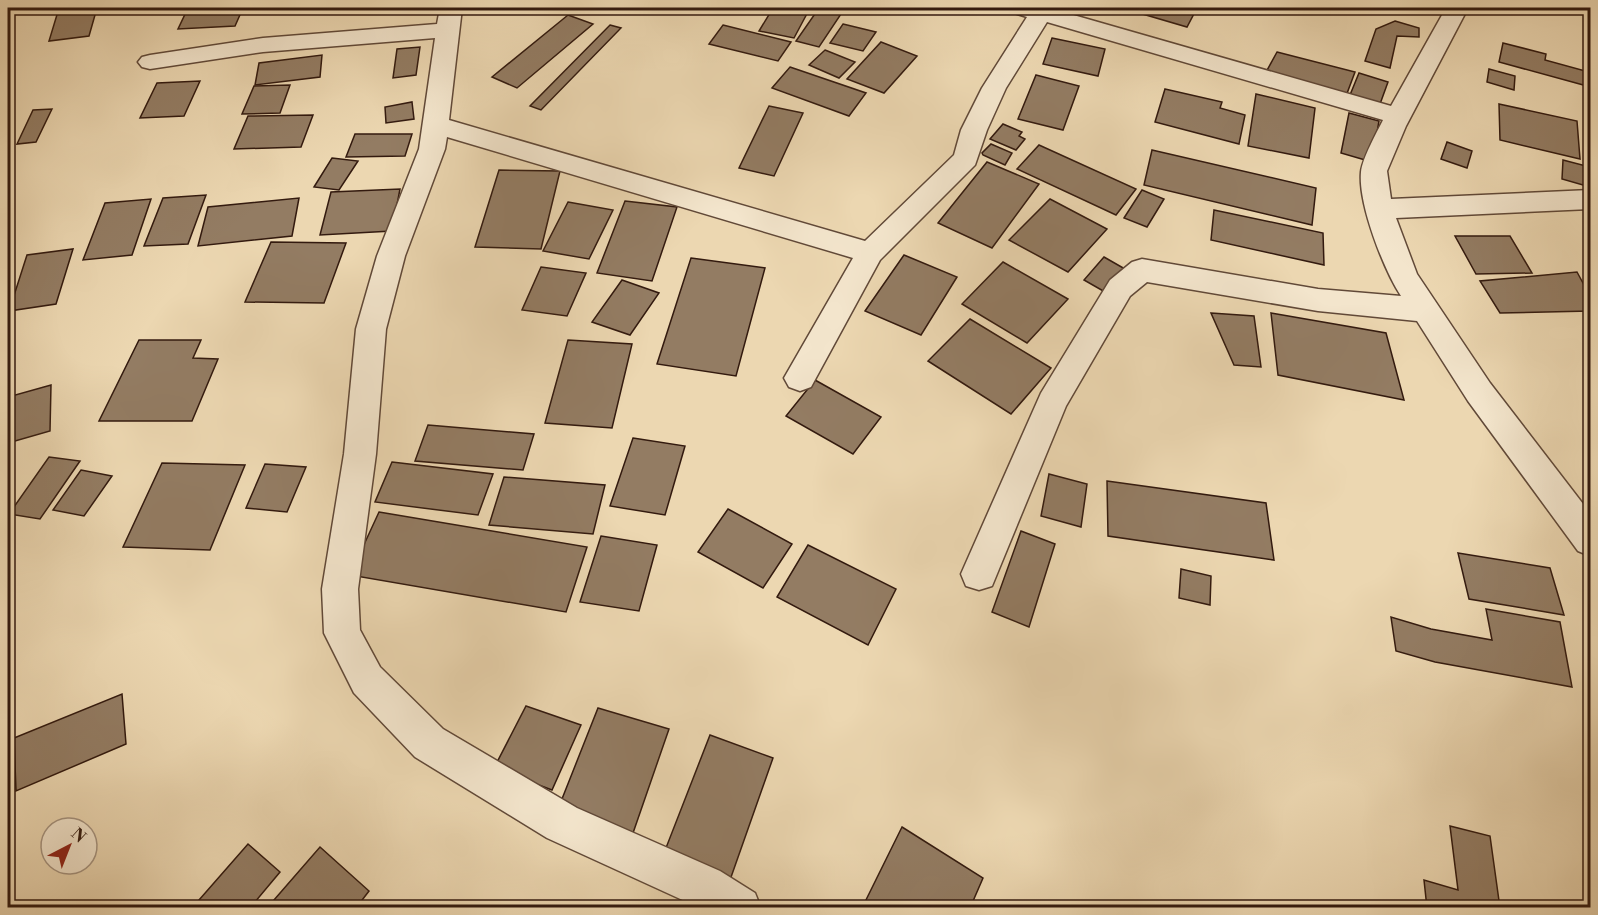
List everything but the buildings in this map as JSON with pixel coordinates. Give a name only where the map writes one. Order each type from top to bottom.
[{"type":"street","points":[[1457,8],[1398,116],[1374,171],[1379,209],[1404,277],[1479,392],[1590,540]]},
{"type":"street","points":[[800,378],[870,253],[966,159],[974,130],[1032,10],[1398,116]]},
{"type":"street","points":[[150,62],[449,19],[432,149],[391,256],[371,329],[360,454],[339,588],[342,633],[367,680],[429,743],[562,824],[705,897],[740,908]]},
{"type":"street","points":[[435,125],[870,253]]},
{"type":"street","points":[[1379,209],[1590,199]]},
{"type":"street","points":[[980,574],[1052,402],[1120,288],[1142,270],[1318,300],[1426,310]]}]
